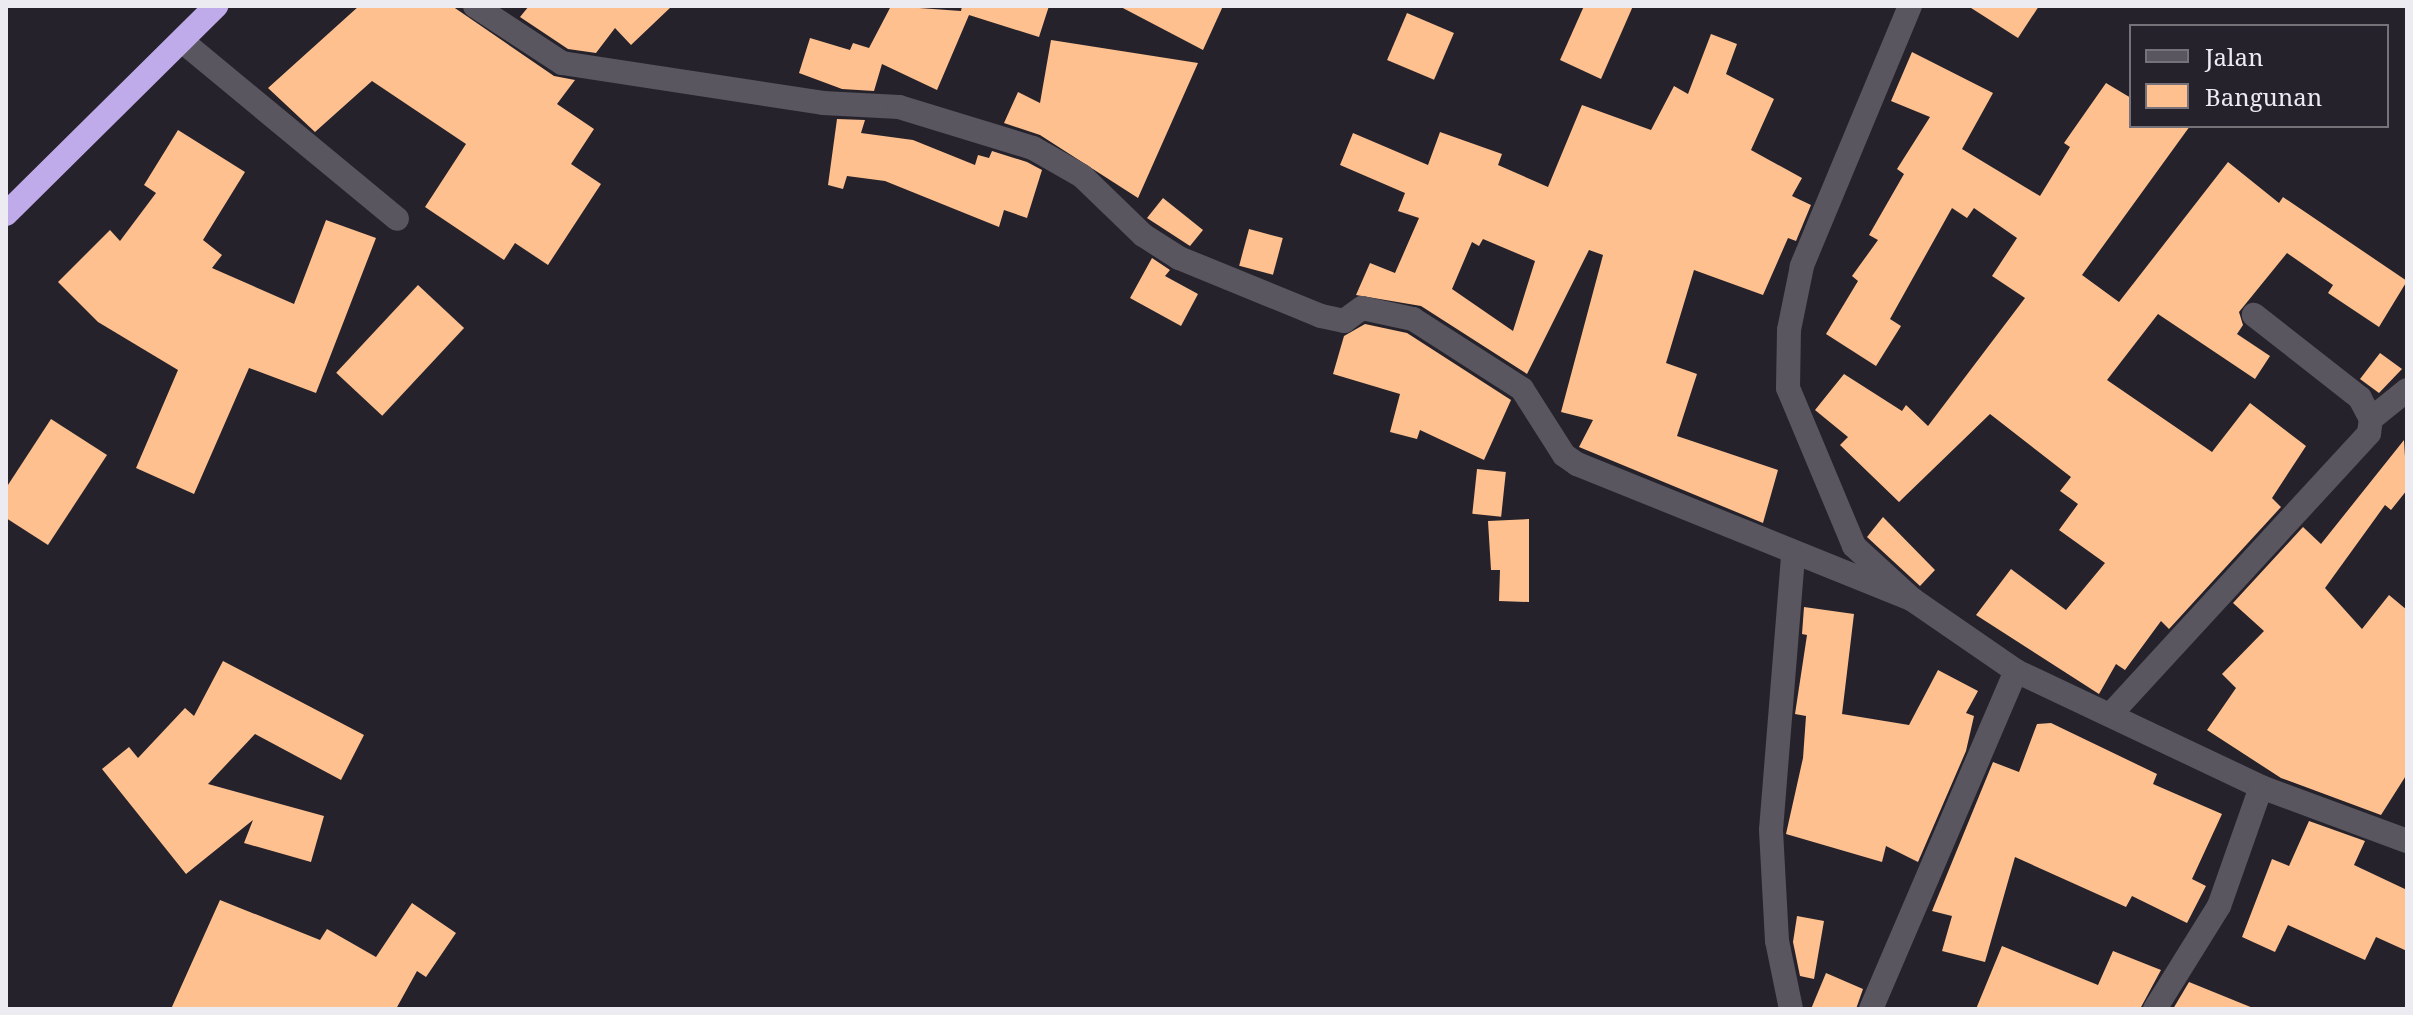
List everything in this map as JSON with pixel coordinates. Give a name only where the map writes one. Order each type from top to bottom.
[{"type":"highway","points":[[6,214],[216,6]]},
{"type":"street","points":[[475,6],[562,63],[823,103],[899,107],[1033,148],[1082,176],[1143,235],[1179,258],[1321,316],[1344,321],[1362,308],[1413,319],[1522,389],[1564,455],[1577,464],[1793,557],[1913,600]]},
{"type":"street","points":[[1910,6],[1802,266],[1789,330],[1788,388],[1854,546],[1913,600],[2016,671],[2261,787],[2407,841]]},
{"type":"street","points":[[182,41],[397,219]]},
{"type":"street","points":[[2110,715],[2277,527],[2345,464],[2369,433],[2371,419],[2360,398],[2330,371],[2254,315]]},
{"type":"street","points":[[2371,419],[2407,390]]},
{"type":"street","points":[[1791,1009],[1777,941],[1771,830],[1793,557]]},
{"type":"street","points":[[1871,1009],[2016,671]]},
{"type":"street","points":[[2155,1009],[2219,906],[2261,787]]},
{"type":"building","points":[[359,6],[452,6],[554,76],[575,80],[557,104],[594,129],[571,164],[601,184],[548,265],[515,243],[504,260],[425,207],[466,144],[372,81],[315,132],[268,88]]},
{"type":"building","points":[[529,6],[672,6],[631,45],[615,28],[596,53],[568,49],[520,17]]},
{"type":"building","points":[[891,6],[961,11],[962,6],[1049,6],[1039,37],[969,15],[937,90],[882,64],[874,91],[842,89],[799,73],[810,38],[850,50],[853,43],[869,48]]},
{"type":"building","points":[[1119,6],[1223,6],[1203,50]]},
{"type":"building","points":[[1584,6],[1633,6],[1601,79],[1560,60]]},
{"type":"building","points":[[1968,6],[2039,6],[2018,38]]},
{"type":"building","points":[[1407,13],[1454,33],[1434,80],[1387,60]]},
{"type":"building","points":[[1711,34],[1737,44],[1726,74],[1774,99],[1751,150],[1802,178],[1792,196],[1811,205],[1796,241],[1788,238],[1763,295],[1694,270],[1666,363],[1697,374],[1677,436],[1778,470],[1763,523],[1579,447],[1593,420],[1561,412],[1603,255],[1589,250],[1527,374],[1421,306],[1356,295],[1370,263],[1395,273],[1419,218],[1398,211],[1405,193],[1340,165],[1353,133],[1428,165],[1440,132],[1502,154],[1498,165],[1548,187],[1582,105],[1651,130],[1674,86],[1688,94]],"holes":[[[1483,239],[1535,261],[1513,331],[1452,289],[1472,242],[1479,246]]]},
{"type":"building","points":[[1051,40],[1198,63],[1138,198],[1040,135],[1004,123],[1018,92],[1040,103]]},
{"type":"building","points":[[1912,52],[1993,93],[1962,149],[2040,196],[2070,147],[2064,143],[2106,83],[2129,97],[2129,128],[2189,128],[2082,275],[2119,302],[2228,162],[2279,203],[2283,197],[2407,281],[2379,327],[2328,293],[2333,285],[2287,253],[2239,312],[2243,325],[2237,334],[2270,356],[2255,379],[2158,314],[2107,380],[2212,452],[2250,403],[2306,446],[2272,498],[2281,507],[2169,629],[2161,621],[2125,670],[2116,664],[2099,694],[1976,615],[2011,569],[2066,610],[2105,563],[2059,530],[2078,504],[2060,491],[2071,477],[1990,414],[1899,502],[1840,445],[1848,437],[1815,410],[1844,374],[1902,411],[1906,405],[1928,426],[2025,298],[1992,276],[2017,238],[1974,208],[1967,218],[1952,208],[1890,319],[1901,326],[1876,366],[1826,334],[1858,281],[1852,276],[1878,240],[1869,235],[1904,174],[1897,169],[1930,117],[1891,101]]},
{"type":"building","points":[[837,119],[865,120],[861,133],[913,140],[975,165],[978,155],[989,158],[992,151],[1027,162],[1042,170],[1027,218],[1004,210],[999,227],[885,181],[847,176],[843,189],[828,185]]},
{"type":"building","points":[[178,130],[245,172],[203,240],[222,255],[212,268],[294,304],[326,220],[376,238],[316,393],[249,368],[194,494],[136,468],[178,370],[98,322],[58,282],[110,230],[120,241],[156,193],[144,185]]},
{"type":"building","points":[[1163,198],[1203,230],[1190,246],[1147,218]]},
{"type":"building","points":[[1249,229],[1283,238],[1273,275],[1239,266]]},
{"type":"building","points":[[1152,258],[1170,270],[1165,276],[1198,294],[1181,326],[1130,298]]},
{"type":"building","points":[[418,285],[464,328],[382,416],[336,373]]},
{"type":"building","points":[[1365,324],[1407,333],[1511,400],[1484,460],[1420,430],[1417,439],[1390,432],[1400,394],[1333,374],[1344,336]]},
{"type":"building","points":[[2380,353],[2402,369],[2379,393],[2360,379]]},
{"type":"building","points":[[51,419],[107,455],[48,545],[6,518],[6,488]]},
{"type":"building","points":[[2404,440],[2407,490],[2391,510],[2385,505],[2325,588],[2362,629],[2389,595],[2407,610],[2407,774],[2381,815],[2281,778],[2207,730],[2236,688],[2222,674],[2264,631],[2233,603],[2303,527],[2321,544]]},
{"type":"building","points":[[1477,469],[1506,472],[1501,517],[1472,514]]},
{"type":"building","points":[[1883,517],[1935,570],[1920,586],[1867,537]]},
{"type":"building","points":[[1529,519],[1529,602],[1499,601],[1500,570],[1491,570],[1488,521]]},
{"type":"building","points":[[1804,607],[1854,614],[1842,714],[1909,725],[1938,670],[1978,691],[1966,713],[1974,716],[1966,751],[1918,862],[1886,846],[1882,862],[1786,834],[1803,758],[1806,716],[1795,714],[1807,635],[1802,634]]},
{"type":"building","points":[[223,661],[364,735],[341,780],[255,734],[208,784],[324,816],[311,862],[244,843],[253,820],[186,874],[102,769],[129,747],[138,758],[185,708],[194,716]]},
{"type":"building","points":[[2051,723],[2157,774],[2153,784],[2222,814],[2192,879],[2206,886],[2187,923],[2132,896],[2126,907],[2015,857],[1985,962],[1942,951],[1952,916],[1932,911],[1993,762],[2019,772],[2037,724]]},
{"type":"building","points":[[2309,821],[2365,841],[2354,865],[2407,890],[2407,951],[2376,937],[2365,960],[2288,925],[2275,952],[2242,937],[2272,859],[2289,866]]},
{"type":"building","points":[[220,900],[320,940],[327,929],[376,957],[412,903],[456,933],[426,977],[417,971],[396,1009],[171,1009]]},
{"type":"building","points":[[1797,916],[1824,921],[1814,979],[1800,976],[1793,942]]},
{"type":"building","points":[[2002,946],[2098,985],[2113,951],[2161,970],[2140,1009],[1976,1009]]},
{"type":"building","points":[[1826,973],[1863,989],[1856,1009],[1811,1009]]},
{"type":"building","points":[[2189,982],[2253,1008],[2253,1009],[2173,1009]]}]
